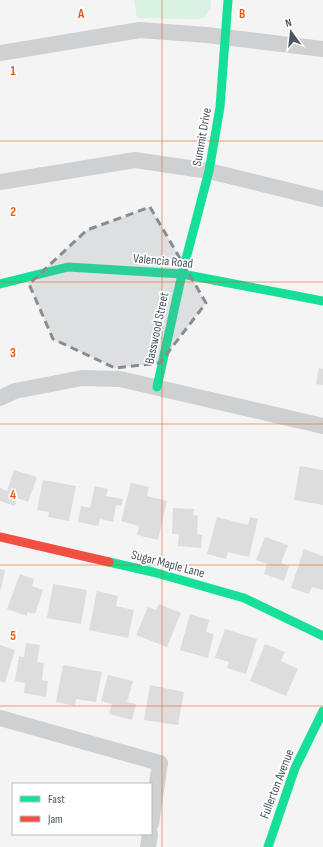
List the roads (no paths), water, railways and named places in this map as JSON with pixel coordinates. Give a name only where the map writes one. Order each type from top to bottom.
[{"type":"street","name":"Summit Drive","points":[[182,274],[209,171],[220,107],[228,0]]},
{"type":"street","points":[[0,53],[140,30],[226,37],[323,49]]},
{"type":"street","points":[[0,182],[135,160],[209,171],[323,199]]},
{"type":"street","name":"Valencia Road","points":[[0,284],[68,267],[182,274],[323,301]]},
{"type":"street","name":"Basswood Street","points":[[157,387],[182,274]]},
{"type":"street","points":[[0,398],[15,391],[82,378],[120,380],[157,387],[323,426]]},
{"type":"street","name":"Sugar Maple Lane","points":[[0,537],[153,572],[244,598],[323,636]]},
{"type":"street","name":"Fullerton Avenue","points":[[272,846],[295,768],[323,711]]},
{"type":"street","points":[[0,718],[160,763],[152,817]]},
{"type":"street","points":[[148,847],[150,835]]}]
